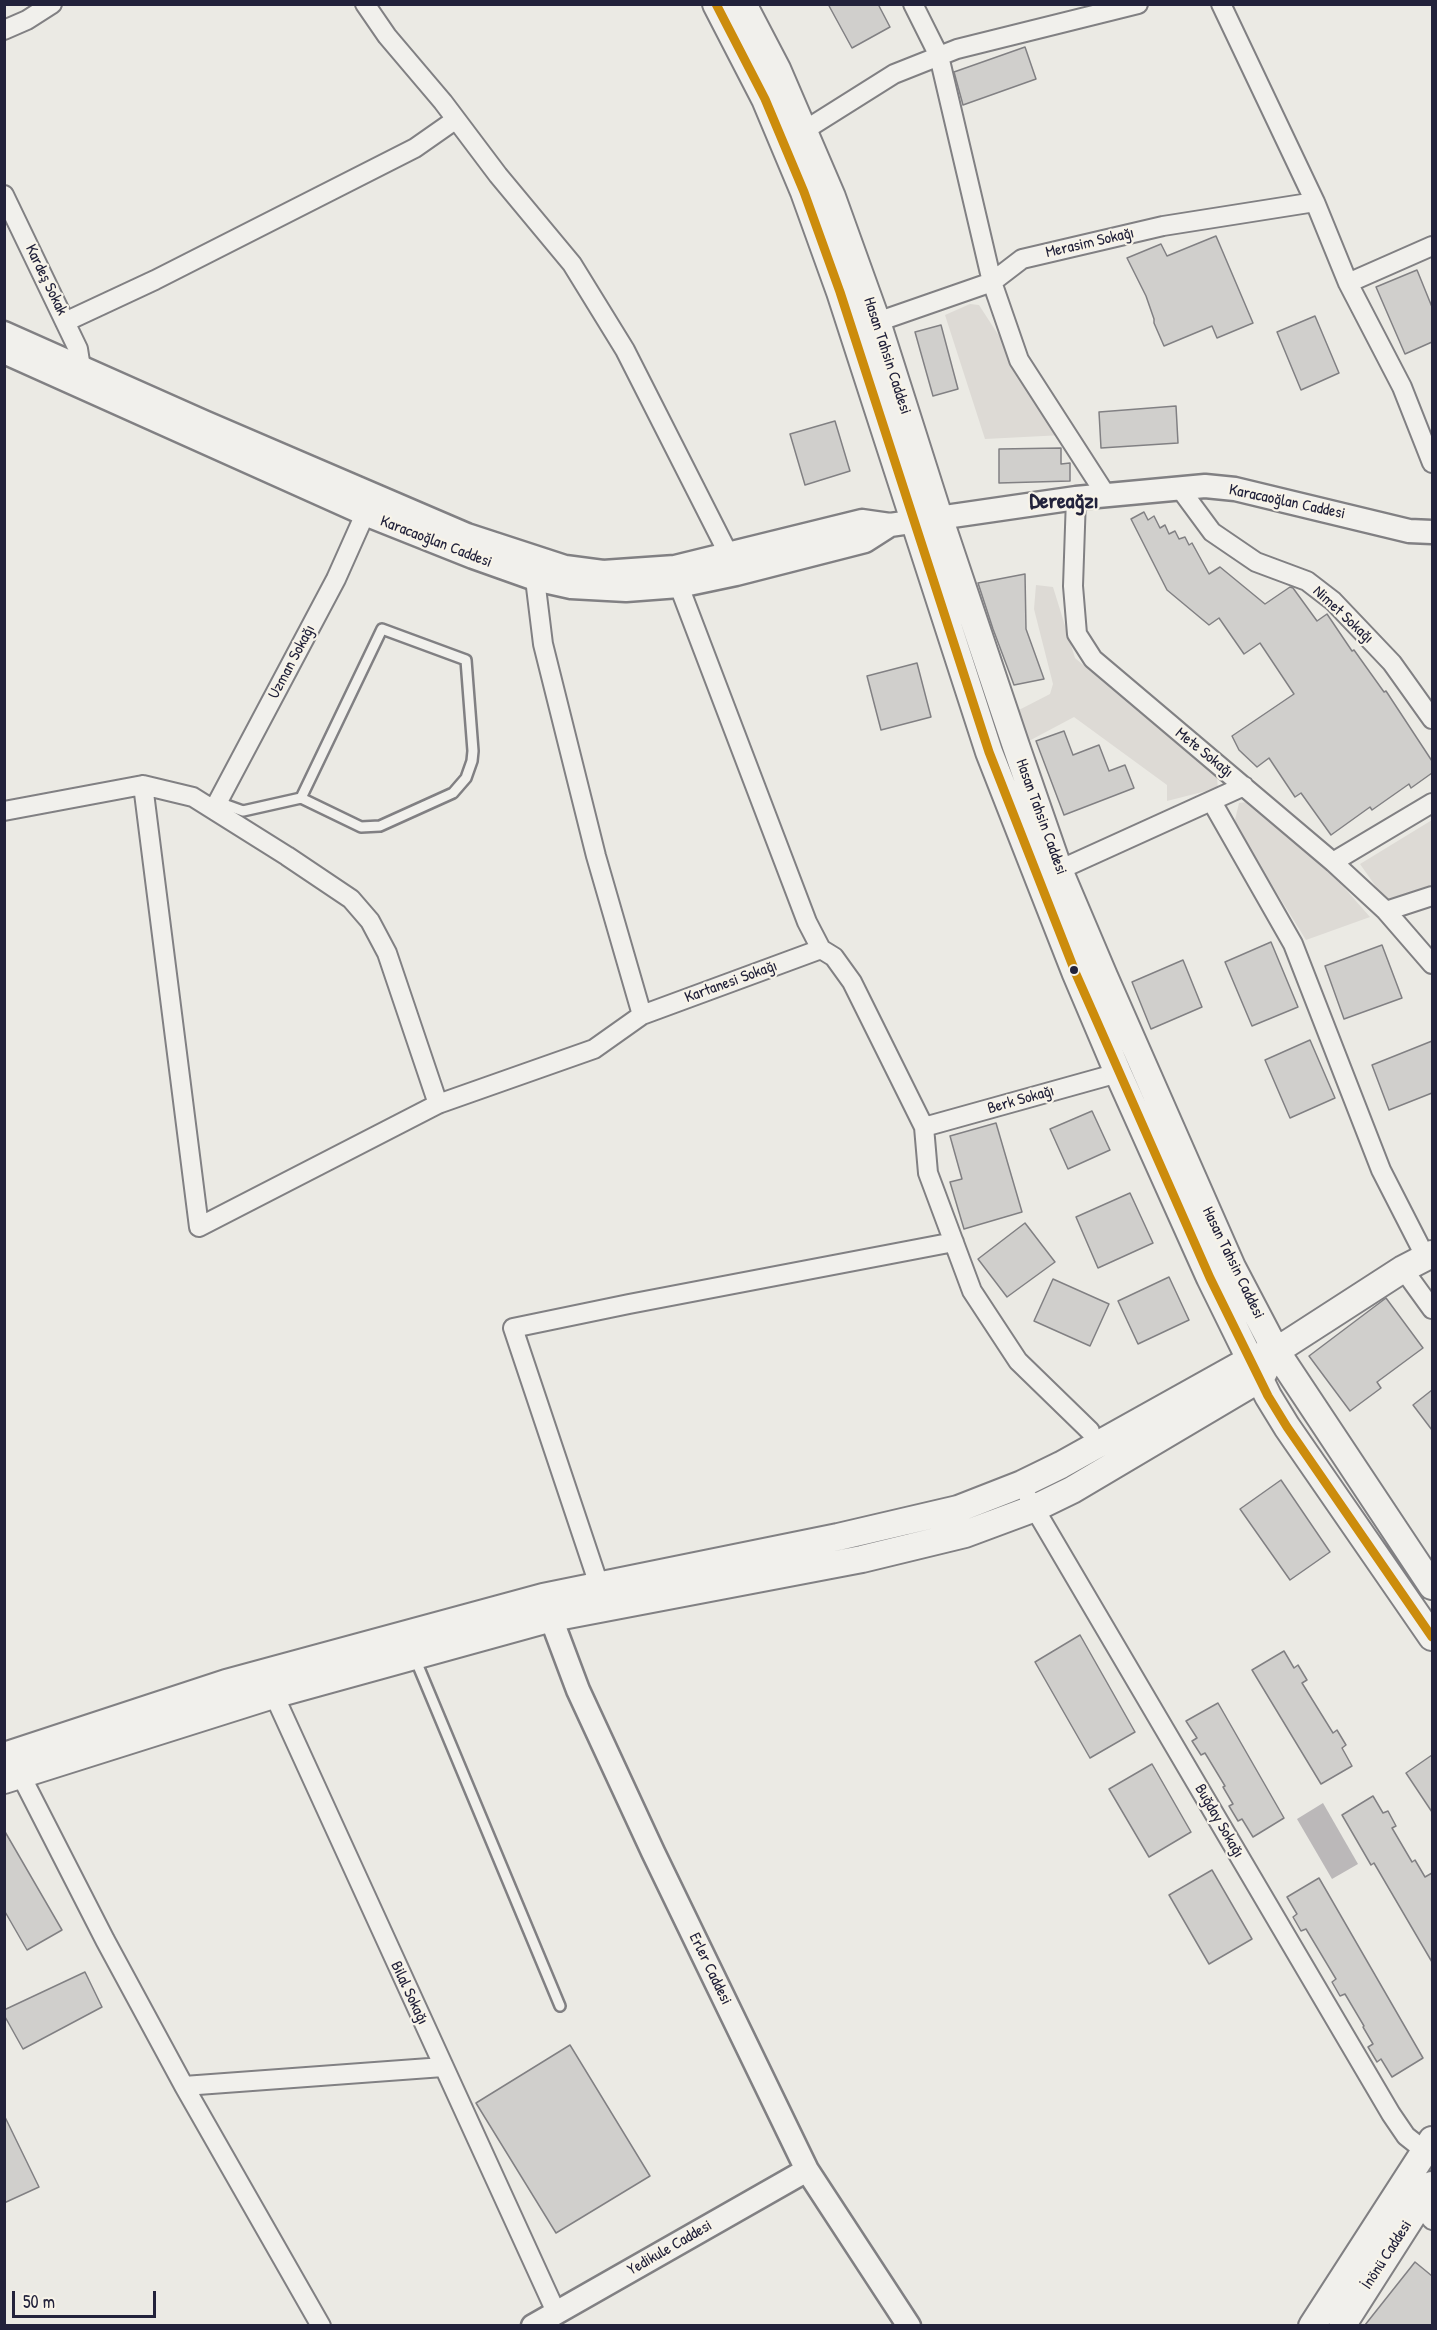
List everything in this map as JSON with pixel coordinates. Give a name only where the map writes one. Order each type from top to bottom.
[{"type":"main road","name":"Hasan Tahsin Caddesi","points":[[716,4],[765,99],[804,192],[840,292],[902,523],[989,752],[1118,1073],[1210,1278],[1287,1427],[1432,1637]]},
{"type":"main road","name":"Hasan Tahsin Caddesi","points":[[743,4],[777,69],[832,197],[877,322],[939,517],[1059,870],[1232,1267],[1276,1351],[1432,1586]]},
{"type":"main road","points":[[269,1684],[548,1607],[862,1559],[966,1534],[1035,1508],[1102,1472],[1256,1368],[1276,1351],[1403,1269],[1429,1255]]},
{"type":"main road","points":[[10,1766],[226,1683],[269,1684],[414,1656],[548,1607],[598,1585],[849,1535],[958,1509],[1022,1484],[1256,1368]]},
{"type":"main road","points":[[1312,2325],[1429,2145]]},
{"type":"main road","name":"İnönü Caddesi","points":[[1342,2325],[1428,2203]]},
{"type":"street","points":[[4,30],[27,20],[52,4]]},
{"type":"street","points":[[365,4],[387,36],[443,102],[578,273],[625,350],[729,555]]},
{"type":"street","points":[[913,4],[939,56],[992,282],[1019,360],[1106,495]]},
{"type":"street","points":[[805,130],[894,74],[957,49],[1138,4]]},
{"type":"street","points":[[1221,4],[1315,202],[1348,283],[1402,387],[1432,463]]},
{"type":"street","points":[[65,322],[155,280],[415,148],[455,120]]},
{"type":"street","name":"Kardeş Sokak","points":[[4,195],[78,350],[78,376]]},
{"type":"street","name":"Merasim Sokağı","points":[[877,322],[992,282],[1022,259],[1163,226],[1315,202]]},
{"type":"street","points":[[1348,283],[1432,246]]},
{"type":"street","name":"Karacaoğlan Caddesi","points":[[4,333],[78,376]]},
{"type":"street","name":"Karacaoğlan Caddesi","points":[[4,352],[78,376],[369,505],[473,557],[536,579],[571,586],[626,590],[675,577],[729,555],[862,521],[902,523],[1076,498],[1182,490],[1205,486],[1235,489],[1409,531],[1432,532]]},
{"type":"street","name":"Nimet Sokağı","points":[[1182,490],[1212,532],[1256,562],[1307,581],[1333,601],[1392,663],[1432,718]]},
{"type":"street","name":"Mete Sokağı","points":[[1076,498],[1073,586],[1077,634],[1093,659],[1333,862],[1386,911],[1432,964]]},
{"type":"street","name":"Karacaoğlan Caddesi","points":[[369,505],[565,567],[675,577],[736,574],[866,541],[902,523]]},
{"type":"street","name":"Uzman Sokağı","points":[[216,806],[336,579],[369,505]]},
{"type":"street","points":[[675,577],[807,922],[821,949],[834,957],[852,982],[924,1127],[928,1173],[972,1291],[1018,1361],[1090,1431]]},
{"type":"street","points":[[536,579],[543,644],[596,856],[642,1015]]},
{"type":"street","points":[[1415,697],[1432,690]]},
{"type":"street","points":[[4,811],[143,784],[193,797],[216,806],[351,899],[370,921],[387,953],[438,1104]]},
{"type":"street","name":"Kartanesi Sokağı","points":[[143,784],[198,1227],[438,1104],[594,1048],[642,1015],[821,949]]},
{"type":"street","points":[[1059,870],[1244,786]]},
{"type":"street","points":[[1212,802],[1293,944],[1382,1170],[1429,1255]]},
{"type":"street","points":[[1333,862],[1432,803]]},
{"type":"street","points":[[1386,911],[1432,896]]},
{"type":"street","name":"Berk Sokağı","points":[[924,1127],[1118,1073]]},
{"type":"street","points":[[598,1585],[513,1328],[954,1242]]},
{"type":"street","points":[[1403,1269],[1432,1309]]},
{"type":"street","name":"Buğday Sokağı","points":[[1022,1484],[1391,2114],[1406,2136],[1429,2145]]},
{"type":"street","name":"Erler Caddesi","points":[[548,1607],[579,1690],[653,1852],[807,2170],[909,2325]]},
{"type":"street","name":"Bilal Sokağı","points":[[269,1684],[556,2312]]},
{"type":"street","points":[[10,1766],[184,2086],[321,2325]]},
{"type":"street","points":[[184,2086],[443,2067]]},
{"type":"street","name":"Yedikule Caddesi","points":[[533,2325],[807,2170]]},
{"type":"lane","points":[[216,806],[243,811],[301,798],[355,825],[367,828],[380,826],[453,792],[466,778],[472,761],[466,660],[382,629],[301,798]]},
{"type":"lane","points":[[414,1656],[560,2006]]},
{"type":"shaded area","points":[[970,304],[979,305],[1063,435],[985,439],[945,315]]},
{"type":"shaded area","points":[[1036,585],[1053,587],[1075,658],[1217,778],[1218,788],[1167,801],[1167,785],[1074,717],[1027,742],[1017,711],[1050,694],[1053,684],[1034,609]]},
{"type":"shaded area","points":[[1247,802],[1326,867],[1370,917],[1306,940],[1234,824],[1239,803]]},
{"type":"shaded area","points":[[1432,820],[1432,885],[1386,901],[1360,864]]},
{"type":"shaded area","points":[[1323,1803],[1358,1864],[1332,1879],[1297,1819]]},
{"type":"building","points":[[828,4],[878,4],[890,27],[852,48]]},
{"type":"building","points":[[1025,47],[1036,79],[963,105],[954,72]]},
{"type":"building","points":[[1216,236],[1253,323],[1217,338],[1212,326],[1164,346],[1146,296],[1127,258],[1161,244],[1167,256]]},
{"type":"building","points":[[1417,270],[1432,307],[1432,342],[1405,354],[1376,287]]},
{"type":"building","points":[[1315,316],[1339,373],[1301,390],[1277,332]]},
{"type":"building","points":[[941,325],[958,389],[933,396],[915,332]]},
{"type":"building","points":[[1176,406],[1178,443],[1101,448],[1099,412]]},
{"type":"building","points":[[835,421],[850,471],[805,485],[790,434]]},
{"type":"building","points":[[1061,448],[1061,464],[1070,463],[1070,481],[999,483],[999,449]]},
{"type":"building","points":[[1144,512],[1148,520],[1154,516],[1160,528],[1165,525],[1169,534],[1175,531],[1179,539],[1185,537],[1189,545],[1192,543],[1209,574],[1220,567],[1265,604],[1290,587],[1293,588],[1317,621],[1327,614],[1352,651],[1354,650],[1384,692],[1386,691],[1432,761],[1432,773],[1411,788],[1409,784],[1372,810],[1370,807],[1331,835],[1301,793],[1295,797],[1269,758],[1257,767],[1239,750],[1232,736],[1294,694],[1260,643],[1244,654],[1219,618],[1209,625],[1167,590],[1131,519]]},
{"type":"building","points":[[1025,574],[1026,629],[1044,679],[1014,685],[978,583]]},
{"type":"building","points":[[917,663],[931,717],[881,730],[867,676]]},
{"type":"building","points":[[1064,731],[1073,755],[1099,745],[1109,771],[1125,765],[1134,788],[1064,815],[1036,741]]},
{"type":"building","points":[[1271,942],[1298,1007],[1252,1026],[1225,962]]},
{"type":"building","points":[[1382,945],[1402,998],[1344,1019],[1325,966]]},
{"type":"building","points":[[1183,960],[1202,1007],[1151,1029],[1132,982]]},
{"type":"building","points":[[1310,1040],[1335,1098],[1290,1118],[1265,1060]]},
{"type":"building","points":[[1432,1041],[1432,1093],[1389,1110],[1372,1065]]},
{"type":"building","points":[[1092,1111],[1110,1150],[1068,1169],[1050,1129]]},
{"type":"building","points":[[996,1123],[1022,1212],[964,1229],[950,1182],[962,1179],[950,1136]]},
{"type":"building","points":[[1130,1193],[1153,1243],[1098,1268],[1076,1217]]},
{"type":"building","points":[[1025,1223],[1055,1262],[1007,1297],[978,1259]]},
{"type":"building","points":[[1169,1277],[1189,1320],[1138,1344],[1118,1301]]},
{"type":"building","points":[[1053,1279],[1109,1304],[1090,1346],[1034,1321]]},
{"type":"building","points":[[1386,1298],[1423,1348],[1377,1382],[1381,1388],[1350,1411],[1309,1356]]},
{"type":"building","points":[[1432,1390],[1432,1430],[1413,1405]]},
{"type":"building","points":[[1281,1480],[1330,1552],[1290,1580],[1240,1509]]},
{"type":"building","points":[[1080,1635],[1135,1732],[1090,1758],[1035,1662]]},
{"type":"building","points":[[1284,1651],[1294,1668],[1298,1665],[1307,1680],[1302,1683],[1333,1733],[1337,1730],[1346,1745],[1342,1748],[1352,1766],[1321,1784],[1252,1670]]},
{"type":"building","points":[[1218,1703],[1284,1818],[1253,1837],[1242,1819],[1238,1821],[1229,1806],[1233,1804],[1223,1787],[1225,1786],[1205,1753],[1201,1755],[1192,1741],[1197,1738],[1186,1721]]},
{"type":"building","points":[[1432,1755],[1432,1812],[1406,1773]]},
{"type":"building","points":[[1152,1764],[1191,1832],[1149,1857],[1109,1789]]},
{"type":"building","points":[[1373,1796],[1383,1813],[1388,1811],[1396,1826],[1392,1828],[1412,1862],[1415,1860],[1425,1877],[1432,1873],[1432,1962],[1374,1863],[1371,1865],[1342,1815]]},
{"type":"building","points":[[4,1830],[62,1930],[27,1950],[4,1910]]},
{"type":"building","points":[[1212,1870],[1252,1939],[1209,1964],[1169,1895]]},
{"type":"building","points":[[1319,1878],[1423,2058],[1392,2077],[1381,2059],[1377,2062],[1368,2047],[1373,2044],[1364,2026],[1345,1994],[1340,1996],[1332,1982],[1336,1979],[1306,1929],[1301,1931],[1293,1917],[1297,1914],[1287,1897]]},
{"type":"building","points":[[85,1972],[102,2007],[23,2049],[4,2015],[4,2010]]},
{"type":"building","points":[[570,2045],[650,2176],[556,2233],[476,2103]]},
{"type":"building","points":[[4,2115],[39,2187],[4,2203]]},
{"type":"building","points":[[1415,2262],[1432,2276],[1432,2325],[1365,2325]]},
{"type":"transit line","points":[[716,4],[765,99],[804,192],[840,292],[989,752],[1076,974],[1210,1278],[1268,1396],[1432,1637]]},
{"type":"district","name":"Dereağzı","points":[[1064,502]]}]
